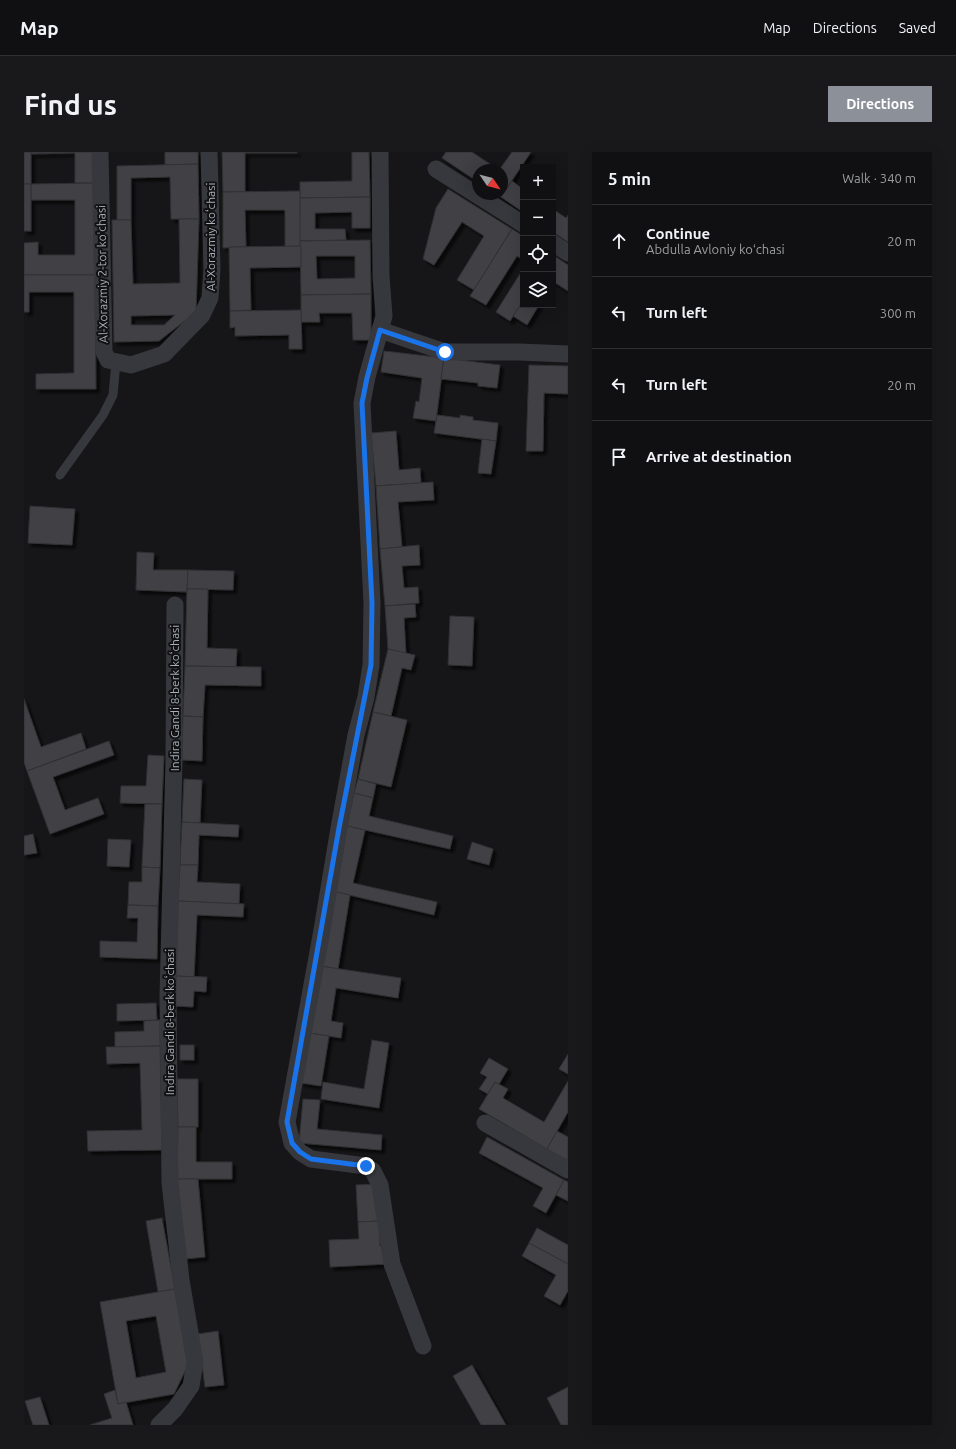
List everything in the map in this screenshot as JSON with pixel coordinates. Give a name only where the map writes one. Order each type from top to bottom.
[{"type":"street","name":"Al-Xorazmiy 2-tor koʻchasi","points":[[100,152],[104,352],[108,360],[116,362]]},
{"type":"street","name":"Al-Xorazmiy koʻchasi","points":[[116,362],[131,365],[164,354],[202,315],[210,298],[212,269],[209,152]]},
{"type":"street","points":[[380,152],[381,276],[384,316],[367,378],[362,403],[372,603],[371,665],[366,697],[356,735],[340,821],[287,1122],[292,1143],[300,1152],[311,1159],[366,1166],[373,1171],[380,1185],[392,1264],[423,1346]]},
{"type":"street","points":[[436,169],[520,222]]},
{"type":"street","points":[[556,245],[568,253]]},
{"type":"street","points":[[380,330],[445,352],[568,354]]},
{"type":"street","name":"Indira Gandi 8-berk koʻchasi","points":[[159,1425],[175,1409],[191,1386],[195,1362],[181,1280],[170,1183],[168,997],[174,759],[174,606]]},
{"type":"street","points":[[486,1122],[568,1170]]},
{"type":"lane","points":[[60,475],[103,415],[113,395],[116,362]]},
{"type":"building","points":[[24,152],[31,152],[31,184],[24,184]]},
{"type":"building","points":[[31,152],[95,152],[95,183],[75,183],[75,153],[31,154]]},
{"type":"building","points":[[165,152],[198,152],[198,164],[165,165]]},
{"type":"building","points":[[222,152],[297,153],[245,153],[245,192],[223,192]]},
{"type":"building","points":[[352,152],[369,152],[370,197],[300,198],[300,182],[352,181]]},
{"type":"building","points":[[446,152],[472,152],[490,164],[472,164],[472,178],[442,158]]},
{"type":"building","points":[[512,152],[531,152],[523,164],[520,164],[520,168],[508,186],[508,164],[503,164]]},
{"type":"building","points":[[198,164],[199,219],[171,219],[170,177],[131,178],[131,220],[117,220],[117,166]]},
{"type":"building","points":[[512,181],[520,187],[520,210],[505,200],[508,200],[508,187]]},
{"type":"building","points":[[95,183],[95,275],[24,275],[24,243],[38,242],[38,255],[75,255],[75,200],[31,200],[31,184]]},
{"type":"building","points":[[24,184],[31,184],[31,231],[24,231]]},
{"type":"building","points":[[448,189],[512,229],[474,290],[457,280],[484,236],[462,222],[434,265],[423,259],[436,208]]},
{"type":"building","points":[[300,191],[301,246],[285,247],[285,210],[245,210],[246,247],[223,248],[223,192]]},
{"type":"building","points":[[370,197],[370,228],[352,228],[352,212],[315,213],[315,229],[345,229],[346,240],[300,241],[300,198]]},
{"type":"building","points":[[556,211],[566,218],[568,215],[568,242],[556,234]]},
{"type":"building","points":[[179,219],[199,219],[196,312],[159,341],[114,342],[112,220],[131,220],[133,284],[180,283]],"holes":[[[175,315],[164,325],[131,325],[131,316]]]},
{"type":"building","points":[[512,229],[520,234],[520,258],[517,256],[486,305],[470,296]]},
{"type":"building","points":[[370,240],[371,294],[301,295],[300,241]],"holes":[[[316,256],[355,256],[355,278],[317,279]]]},
{"type":"building","points":[[301,246],[301,267],[250,268],[251,310],[230,311],[229,247]]},
{"type":"building","points":[[556,257],[568,265],[568,291],[556,283]]},
{"type":"building","points":[[520,274],[520,306],[510,321],[496,312]]},
{"type":"building","points":[[24,275],[95,275],[96,389],[36,389],[36,374],[74,373],[74,292],[29,292],[29,312],[24,312]]},
{"type":"building","points":[[371,294],[371,340],[353,340],[352,313],[319,313],[320,322],[301,322],[301,295]]},
{"type":"building","points":[[520,306],[520,308],[537,308],[527,325],[513,316]]},
{"type":"building","points":[[301,310],[302,349],[289,349],[289,335],[235,336],[235,327],[230,328],[230,311]]},
{"type":"building","points":[[384,351],[444,358],[436,421],[413,418],[416,401],[419,402],[422,378],[381,372]]},
{"type":"building","points":[[444,358],[500,365],[497,388],[478,386],[478,383],[441,379]]},
{"type":"building","points":[[529,365],[568,366],[568,394],[544,393],[543,451],[526,451]]},
{"type":"building","points":[[437,415],[460,418],[460,415],[473,417],[473,420],[498,423],[496,441],[434,433]]},
{"type":"building","points":[[396,431],[399,470],[420,468],[421,483],[376,486],[371,433]]},
{"type":"building","points":[[482,439],[496,441],[491,474],[478,473]]},
{"type":"building","points":[[433,482],[434,500],[398,502],[402,547],[380,549],[376,486]]},
{"type":"building","points":[[30,506],[75,509],[72,545],[28,543]]},
{"type":"building","points":[[419,545],[420,565],[402,566],[404,588],[418,587],[419,603],[385,606],[380,549]]},
{"type":"building","points":[[137,552],[154,553],[153,570],[188,570],[187,592],[136,590]]},
{"type":"building","points":[[188,570],[234,571],[233,590],[187,589]]},
{"type":"building","points":[[187,589],[208,589],[207,648],[237,649],[236,667],[185,666]]},
{"type":"building","points":[[415,604],[416,617],[404,618],[406,654],[388,649],[385,606]]},
{"type":"building","points":[[450,616],[474,617],[472,666],[448,665]]},
{"type":"building","points":[[388,649],[415,655],[411,670],[402,668],[391,716],[373,712]]},
{"type":"building","points":[[185,666],[261,667],[261,686],[205,685],[203,717],[183,716]]},
{"type":"building","points":[[24,699],[41,747],[81,733],[86,749],[27,771],[24,762]]},
{"type":"building","points":[[373,712],[407,720],[391,787],[358,779]]},
{"type":"building","points":[[183,716],[203,717],[202,761],[182,760]]},
{"type":"building","points":[[109,741],[114,755],[53,777],[65,810],[98,798],[104,814],[50,834],[27,771]]},
{"type":"building","points":[[148,755],[164,756],[162,804],[120,803],[121,786],[146,786]]},
{"type":"building","points":[[184,779],[202,780],[200,823],[182,822]]},
{"type":"building","points":[[358,779],[376,784],[373,798],[354,793]]},
{"type":"building","points":[[354,793],[373,798],[369,816],[453,836],[450,849],[347,826]]},
{"type":"building","points":[[145,804],[162,804],[160,868],[142,867]]},
{"type":"building","points":[[182,822],[239,825],[238,837],[199,835],[198,865],[180,865]]},
{"type":"building","points":[[347,826],[365,830],[353,883],[437,902],[434,915],[332,891]]},
{"type":"building","points":[[33,834],[37,853],[24,855],[24,836]]},
{"type":"building","points":[[108,839],[131,840],[129,867],[107,866]]},
{"type":"building","points":[[472,842],[493,849],[489,865],[467,859]]},
{"type":"building","points":[[180,865],[198,865],[197,882],[240,884],[239,904],[178,901]]},
{"type":"building","points":[[142,867],[160,868],[158,906],[128,905],[129,882],[142,882]]},
{"type":"building","points":[[332,891],[350,895],[338,969],[320,966]]},
{"type":"building","points":[[178,901],[244,904],[243,917],[197,915],[194,977],[175,976]]},
{"type":"building","points":[[128,905],[158,906],[157,959],[100,957],[100,941],[137,942],[138,918],[127,918]]},
{"type":"building","points":[[320,966],[401,978],[398,998],[336,988],[331,1021],[343,1023],[341,1038],[309,1033]]},
{"type":"building","points":[[175,976],[207,977],[206,992],[194,991],[193,1007],[173,1006]]},
{"type":"building","points":[[156,1003],[157,1020],[117,1021],[117,1004]]},
{"type":"building","points":[[160,1020],[160,1046],[115,1047],[115,1032],[144,1031],[144,1021]]},
{"type":"building","points":[[309,1033],[329,1036],[321,1086],[301,1083]]},
{"type":"building","points":[[372,1040],[389,1043],[379,1108],[321,1099],[323,1082],[364,1089]]},
{"type":"building","points":[[180,1045],[194,1045],[194,1060],[180,1060]]},
{"type":"building","points":[[160,1046],[162,1150],[88,1151],[87,1131],[142,1130],[140,1063],[107,1064],[106,1047]]},
{"type":"building","points":[[568,1054],[568,1074],[559,1069]]},
{"type":"building","points":[[489,1058],[508,1069],[499,1084],[495,1082],[488,1094],[479,1089],[487,1077],[480,1073]]},
{"type":"building","points":[[177,1079],[198,1079],[198,1127],[178,1127]]},
{"type":"building","points":[[568,1081],[568,1112],[547,1149],[479,1109],[495,1082],[508,1089],[503,1098],[544,1122]]},
{"type":"building","points":[[303,1099],[320,1100],[317,1129],[382,1135],[381,1150],[299,1143]]},
{"type":"building","points":[[178,1127],[196,1127],[196,1162],[232,1162],[232,1179],[177,1179]]},
{"type":"building","points":[[557,1131],[568,1137],[568,1161],[547,1149]]},
{"type":"building","points":[[487,1137],[564,1180],[546,1213],[533,1206],[543,1188],[479,1153]]},
{"type":"building","points":[[177,1179],[198,1179],[205,1257],[185,1259]]},
{"type":"building","points":[[564,1180],[568,1182],[568,1201],[556,1195]]},
{"type":"building","points":[[377,1184],[379,1221],[358,1222],[356,1185]]},
{"type":"building","points":[[162,1218],[175,1289],[158,1292],[146,1221]]},
{"type":"building","points":[[379,1221],[380,1246],[387,1246],[388,1264],[330,1267],[329,1240],[359,1239],[358,1222]]},
{"type":"building","points":[[537,1228],[568,1245],[568,1264],[529,1243]]},
{"type":"building","points":[[529,1243],[568,1264],[568,1291],[560,1305],[544,1296],[556,1275],[522,1256]]},
{"type":"building","points":[[175,1289],[188,1365],[174,1394],[118,1404],[100,1302]],"holes":[[[156,1316],[166,1372],[136,1378],[126,1321]]]},
{"type":"building","points":[[218,1331],[224,1385],[205,1387],[198,1334]]},
{"type":"building","points":[[472,1365],[506,1425],[481,1425],[453,1376]]},
{"type":"building","points":[[568,1387],[568,1425],[561,1425],[547,1398]]},
{"type":"building","points":[[115,1390],[118,1404],[126,1402],[133,1425],[90,1425],[112,1418],[104,1394]]},
{"type":"building","points":[[40,1397],[49,1425],[33,1425],[25,1401]]},
{"type":"route","points":[[366,1166],[311,1159],[300,1152],[292,1143],[287,1122],[356,735],[366,697],[371,665],[372,603],[362,403],[367,378],[380,330],[445,352]]}]
